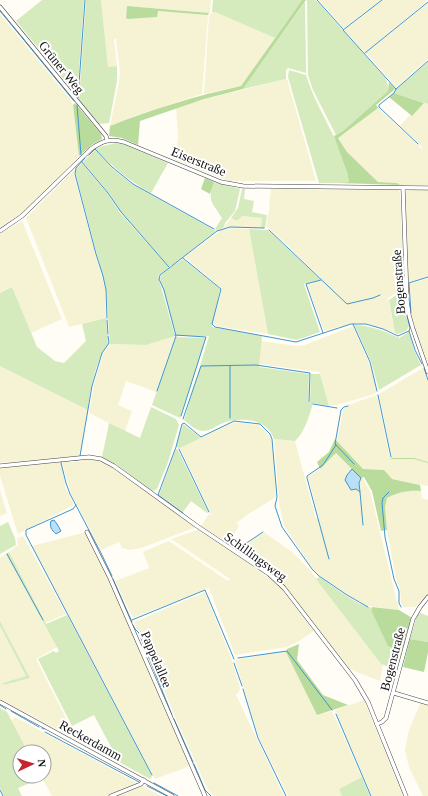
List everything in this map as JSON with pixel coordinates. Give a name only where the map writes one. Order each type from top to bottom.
[{"type":"street","name":"Grüner Weg","points":[[0,7],[106,136],[107,140]]},
{"type":"street","name":"Eiserstraße","points":[[107,140],[124,142],[221,182],[234,185],[428,188]]},
{"type":"street","points":[[0,231],[22,216],[91,149],[99,143],[107,140]]},
{"type":"street","name":"Bogenstraße","points":[[404,188],[407,300],[409,315],[428,370]]},
{"type":"street","name":"Schillingsweg","points":[[0,466],[89,457],[101,459],[114,466],[197,526],[276,580],[355,680],[368,702],[406,796]]},
{"type":"street","name":"Pappelallee","points":[[87,532],[110,578],[205,796]]},
{"type":"street","name":"Bogenstraße","points":[[377,724],[386,718],[413,619],[428,597]]},
{"type":"street","points":[[394,693],[428,703]]},
{"type":"street","name":"Reckerdamm","points":[[0,702],[172,796]]},
{"type":"street","points":[[111,796],[141,784],[144,780]]},
{"type":"shaded area","points":[[101,0],[211,0],[209,13],[127,6],[126,18],[158,11],[208,15],[202,94],[134,116],[110,126],[120,72],[116,39],[114,39],[117,66],[108,67]]},
{"type":"shaded area","points":[[319,0],[381,0],[344,28]]},
{"type":"shaded area","points":[[383,0],[426,0],[426,2],[365,53],[344,30]]},
{"type":"shaded area","points":[[428,3],[428,59],[396,87],[366,53]]},
{"type":"shaded area","points":[[212,12],[275,38],[241,86],[204,94],[209,16]]},
{"type":"shaded area","points":[[0,14],[70,99],[73,105],[79,156],[29,207],[0,227]]},
{"type":"shaded area","points":[[287,79],[316,181],[229,181],[175,160],[178,137],[176,108],[204,99]]},
{"type":"shaded area","points":[[424,103],[428,104],[428,185],[400,185],[397,183],[378,182],[347,152],[338,137],[378,108],[422,149],[423,148],[400,126]]},
{"type":"shaded area","points":[[75,169],[74,175],[105,289],[106,318],[69,327],[26,218]]},
{"type":"shaded area","points":[[271,189],[399,190],[404,287],[388,298],[395,333],[366,323],[353,323],[324,331],[307,285],[323,280],[266,225],[270,205]]},
{"type":"shaded area","points":[[407,190],[428,190],[428,276],[409,283],[405,193]]},
{"type":"shaded area","points":[[241,216],[262,218],[261,228],[224,227],[231,218],[237,221]]},
{"type":"shaded area","points":[[22,221],[62,319],[31,333],[12,287],[0,293],[0,234]]},
{"type":"shaded area","points":[[230,228],[249,229],[268,334],[216,326],[213,323],[222,289],[185,257],[221,230]]},
{"type":"shaded area","points":[[428,278],[428,364],[411,315],[410,284]]},
{"type":"shaded area","points":[[353,326],[369,363],[374,380],[377,392],[371,395],[337,405],[329,405],[319,372],[259,364],[261,341],[297,346],[305,345]]},
{"type":"shaded area","points":[[175,336],[156,392],[126,381],[118,405],[132,411],[125,431],[89,413],[94,385],[103,353],[110,344],[146,345]]},
{"type":"shaded area","points":[[0,366],[88,410],[79,456],[7,464],[5,462],[0,463]]},
{"type":"shaded area","points":[[423,368],[428,381],[428,462],[414,458],[392,458],[379,394]]},
{"type":"shaded area","points":[[377,395],[390,459],[414,459],[428,463],[428,486],[392,479],[384,470],[363,469],[337,441],[343,410],[348,405]]},
{"type":"shaded area","points":[[234,422],[259,425],[269,435],[274,459],[276,497],[236,523],[239,526],[228,543],[201,526],[209,514],[212,516],[180,448]]},
{"type":"shaded area","points":[[274,439],[295,441],[316,519],[319,518],[308,477],[326,464],[336,453],[352,469],[347,475],[347,484],[351,488],[356,489],[359,492],[359,483],[362,477],[370,491],[399,610],[368,606],[346,594],[320,576],[312,568],[284,526],[279,503]]},
{"type":"shaded area","points":[[89,459],[101,461],[114,467],[194,525],[194,528],[141,548],[130,550],[122,548],[119,542],[101,550],[71,494],[62,462],[78,462]]},
{"type":"shaded area","points":[[61,461],[66,489],[74,505],[18,534],[0,476],[0,468]]},
{"type":"shaded area","points":[[0,490],[7,513],[0,516]]},
{"type":"shaded area","points":[[410,490],[421,491],[422,498],[428,500],[428,594],[416,607],[403,607],[387,530],[385,507],[387,498],[394,494]]},
{"type":"shaded area","points":[[201,530],[275,582],[314,631],[287,647],[235,655],[209,588],[133,618],[115,581],[149,568],[143,552],[169,541],[228,581],[230,579],[171,539]]},
{"type":"shaded area","points":[[86,532],[103,565],[190,766],[155,779],[32,546]]},
{"type":"shaded area","points":[[264,532],[292,552],[309,569],[383,665],[380,681],[349,669],[278,578],[236,551]]},
{"type":"shaded area","points":[[23,536],[66,614],[45,623],[9,552],[18,545],[17,538]]},
{"type":"shaded area","points":[[6,554],[57,647],[36,659],[77,740],[0,699],[0,626],[26,676],[4,683],[4,685],[30,678],[0,621],[0,558]]},
{"type":"shaded area","points":[[205,592],[232,660],[240,688],[236,695],[284,796],[214,796],[208,790],[176,719],[140,632],[134,622]]},
{"type":"shaded area","points":[[285,651],[317,715],[332,711],[362,777],[339,789],[342,796],[288,796],[259,738],[235,660]]},
{"type":"shaded area","points":[[364,700],[403,796],[372,796],[335,710]]},
{"type":"shaded area","points":[[421,702],[428,704],[428,796],[423,796],[409,767],[405,750],[409,730]]},
{"type":"shaded area","points":[[15,717],[137,783],[137,785],[108,796],[52,796],[45,784],[52,784],[52,744],[24,744],[12,721]]},
{"type":"shaded area","points":[[143,786],[161,796],[116,796]]},
{"type":"green space","points":[[42,0],[84,0],[78,85],[70,87],[16,21]]},
{"type":"green space","points":[[86,0],[101,0],[108,67],[117,66],[117,81],[109,123],[99,124],[79,100]]},
{"type":"green space","points":[[213,0],[302,0],[275,38],[212,12]]},
{"type":"green space","points":[[302,0],[306,0],[243,89],[204,99],[140,121],[138,145],[122,138],[109,136],[110,126],[174,103],[241,86]]},
{"type":"green space","points":[[307,0],[315,0],[318,2],[386,79],[388,86],[388,91],[343,131],[336,135],[313,90],[308,75]]},
{"type":"green space","points":[[305,2],[306,73],[288,68],[286,70],[286,79],[243,89]]},
{"type":"green space","points":[[127,6],[209,13],[208,15],[158,11],[157,17],[128,19],[126,18]]},
{"type":"green space","points":[[428,62],[428,104],[394,93],[396,89]]},
{"type":"green space","points":[[289,70],[306,75],[317,102],[336,140],[346,167],[349,182],[319,183],[288,77]]},
{"type":"green space","points":[[389,82],[395,89],[376,105],[378,108],[338,138],[347,152],[378,182],[397,183],[400,185],[339,183],[349,182],[334,136],[343,131],[388,91]]},
{"type":"green space","points":[[394,93],[424,103],[412,116],[389,97]]},
{"type":"green space","points":[[75,103],[101,134],[102,139],[93,144],[79,156],[73,105]]},
{"type":"green space","points":[[116,143],[123,144],[168,163],[151,193],[136,184],[108,162],[95,149]]},
{"type":"green space","points":[[95,150],[114,170],[132,184],[216,231],[174,264],[169,266],[121,212],[109,193],[83,162]]},
{"type":"green space","points":[[82,163],[108,194],[120,213],[169,267],[158,276],[175,336],[146,345],[110,344],[106,289],[76,175],[76,169]]},
{"type":"green space","points":[[205,178],[214,182],[210,194],[201,189]]},
{"type":"green space","points":[[214,182],[240,189],[235,211],[225,223],[224,227],[217,231],[215,229],[222,218],[213,205],[211,198]]},
{"type":"green space","points":[[242,189],[245,189],[244,199],[254,201],[252,212],[267,215],[265,228],[261,228],[262,218],[242,216],[237,221],[231,218],[238,208]]},
{"type":"green space","points":[[249,229],[268,230],[321,280],[304,284],[320,332],[297,340],[268,334]]},
{"type":"green space","points":[[183,259],[220,289],[212,327],[262,336],[259,367],[309,374],[308,403],[310,403],[311,374],[320,374],[329,406],[313,403],[304,429],[295,441],[274,439],[271,432],[266,427],[253,421],[230,421],[202,431],[184,420],[209,336],[178,336],[176,334],[160,278],[173,265]]},
{"type":"green space","points":[[12,287],[37,347],[55,361],[64,363],[86,341],[82,324],[106,318],[108,344],[100,357],[97,366],[90,394],[88,410],[0,366],[0,293]]},
{"type":"green space","points":[[404,290],[406,316],[409,326],[406,331],[398,334],[395,333],[389,300]]},
{"type":"green space","points":[[355,325],[378,329],[399,338],[409,332],[414,350],[421,365],[379,390],[371,362]]},
{"type":"green space","points":[[176,337],[206,338],[180,418],[152,405]]},
{"type":"green space","points":[[151,407],[176,419],[179,425],[168,462],[157,489],[152,491],[116,464],[102,457],[109,423],[140,438]]},
{"type":"green space","points":[[183,424],[201,438],[180,448],[176,447]]},
{"type":"green space","points":[[335,439],[363,469],[384,470],[392,479],[420,485],[421,491],[404,492],[387,498],[385,507],[387,530],[381,531],[372,491],[364,477],[361,478],[336,453],[320,469],[317,462],[329,452]]},
{"type":"green space","points":[[176,449],[178,450],[208,512],[207,513],[191,501],[183,512],[159,495]]},
{"type":"green space","points":[[414,458],[428,463],[414,459],[390,459]]},
{"type":"green space","points":[[8,522],[15,538],[16,545],[0,554],[0,526]]},
{"type":"green space","points":[[9,552],[46,624],[67,615],[152,776],[150,779],[119,762],[94,715],[72,726],[38,659],[54,651],[56,653],[59,651],[6,554]]},
{"type":"green space","points":[[319,577],[358,603],[372,608],[372,612],[403,651],[398,670],[381,664],[316,579]]},
{"type":"green space","points":[[372,607],[399,610],[412,618],[403,651],[388,646],[372,612]]},
{"type":"green space","points":[[418,612],[428,616],[428,642],[410,639]]},
{"type":"green space","points":[[0,621],[30,678],[4,685],[3,683],[26,676],[0,626]]},
{"type":"green space","points":[[410,639],[428,642],[428,652],[424,672],[403,667]]},
{"type":"green space","points":[[299,644],[297,660],[323,695],[348,705],[317,715],[286,652],[287,649]]},
{"type":"green space","points":[[0,708],[7,712],[24,744],[12,744],[12,784],[28,784],[18,788],[22,796],[4,796],[0,788]]},
{"type":"green space","points":[[362,777],[370,796],[342,796],[339,789]]},
{"type":"water","points":[[352,469],[361,478],[359,483],[360,492],[356,489],[351,490],[345,480]]},
{"type":"water","points":[[54,520],[61,531],[56,534],[50,525],[51,521]]},
{"type":"waterway","points":[[78,98],[85,0]]},
{"type":"waterway","points":[[317,0],[343,29]]},
{"type":"waterway","points":[[382,0],[343,30],[396,89]]},
{"type":"waterway","points":[[365,53],[428,2]]},
{"type":"waterway","points":[[0,11],[74,101]]},
{"type":"waterway","points":[[418,144],[379,107],[379,105],[428,61]]},
{"type":"waterway","points":[[77,105],[81,155]]},
{"type":"waterway","points":[[89,155],[95,149],[112,167],[133,184],[214,229]]},
{"type":"waterway","points":[[85,158],[76,168],[75,174],[103,276],[106,290],[107,318]]},
{"type":"waterway","points":[[82,162],[108,193],[121,212],[169,267]]},
{"type":"waterway","points":[[157,391],[176,336],[164,290],[159,279],[160,275],[217,231],[230,227],[264,228]]},
{"type":"waterway","points":[[269,230],[347,304],[380,295]]},
{"type":"waterway","points":[[183,258],[221,289],[212,324],[215,327],[296,342],[351,324],[366,324],[383,329],[398,336],[409,331],[415,350],[422,364]]},
{"type":"waterway","points":[[411,313],[409,283],[428,277]]},
{"type":"waterway","points":[[321,280],[306,284],[323,333]]},
{"type":"waterway","points":[[405,290],[407,316],[410,328],[409,331]]},
{"type":"waterway","points":[[107,320],[108,334]]},
{"type":"waterway","points":[[353,324],[370,362],[377,391]]},
{"type":"waterway","points":[[175,335],[206,337],[181,416]]},
{"type":"waterway","points":[[80,456],[92,386],[102,353],[109,343],[108,336]]},
{"type":"waterway","points":[[183,419],[201,366],[256,365],[310,373],[309,402]]},
{"type":"waterway","points":[[230,366],[230,418]]},
{"type":"waterway","points":[[424,368],[428,380]]},
{"type":"waterway","points":[[378,395],[391,457]]},
{"type":"waterway","points":[[313,404],[337,408]]},
{"type":"waterway","points":[[348,406],[341,410],[335,444],[354,464]]},
{"type":"waterway","points":[[183,513],[158,495],[176,447],[182,424],[184,423],[201,437],[234,421],[260,424],[270,434],[272,439],[277,497],[275,506],[282,527],[312,569],[319,576],[368,607]]},
{"type":"waterway","points":[[329,559],[307,476],[323,465],[336,445]]},
{"type":"waterway","points":[[179,449],[209,512]]},
{"type":"waterway","points":[[65,461],[78,460]]},
{"type":"waterway","points":[[62,461],[61,463],[70,494],[112,576]]},
{"type":"waterway","points":[[360,492],[363,525]]},
{"type":"waterway","points":[[389,492],[383,498],[382,503],[385,537],[394,579],[399,591],[399,603],[401,607]]},
{"type":"waterway","points":[[76,505],[73,509],[26,530],[26,535],[152,775]]},
{"type":"waterway","points":[[236,550],[263,532]]},
{"type":"waterway","points":[[7,554],[43,620]]},
{"type":"waterway","points":[[113,579],[132,622]]},
{"type":"waterway","points":[[132,620],[205,590],[234,659]]},
{"type":"waterway","points":[[133,625],[139,633],[172,715]]},
{"type":"waterway","points":[[238,658],[287,651],[332,710]]},
{"type":"waterway","points":[[234,663],[242,686]]},
{"type":"waterway","points":[[243,689],[258,738],[286,796]]},
{"type":"waterway","points":[[0,705],[6,709]]},
{"type":"waterway","points":[[11,711],[39,727]]},
{"type":"waterway","points":[[336,714],[371,796]]},
{"type":"waterway","points":[[174,719],[193,762]]},
{"type":"waterway","points":[[45,732],[139,782]]},
{"type":"waterway","points":[[194,764],[205,790],[211,796]]},
{"type":"waterway","points":[[154,783],[178,796]]},
{"type":"waterway","points":[[147,786],[167,796]]},
{"type":"waterway","points":[[0,790],[3,796]]}]
